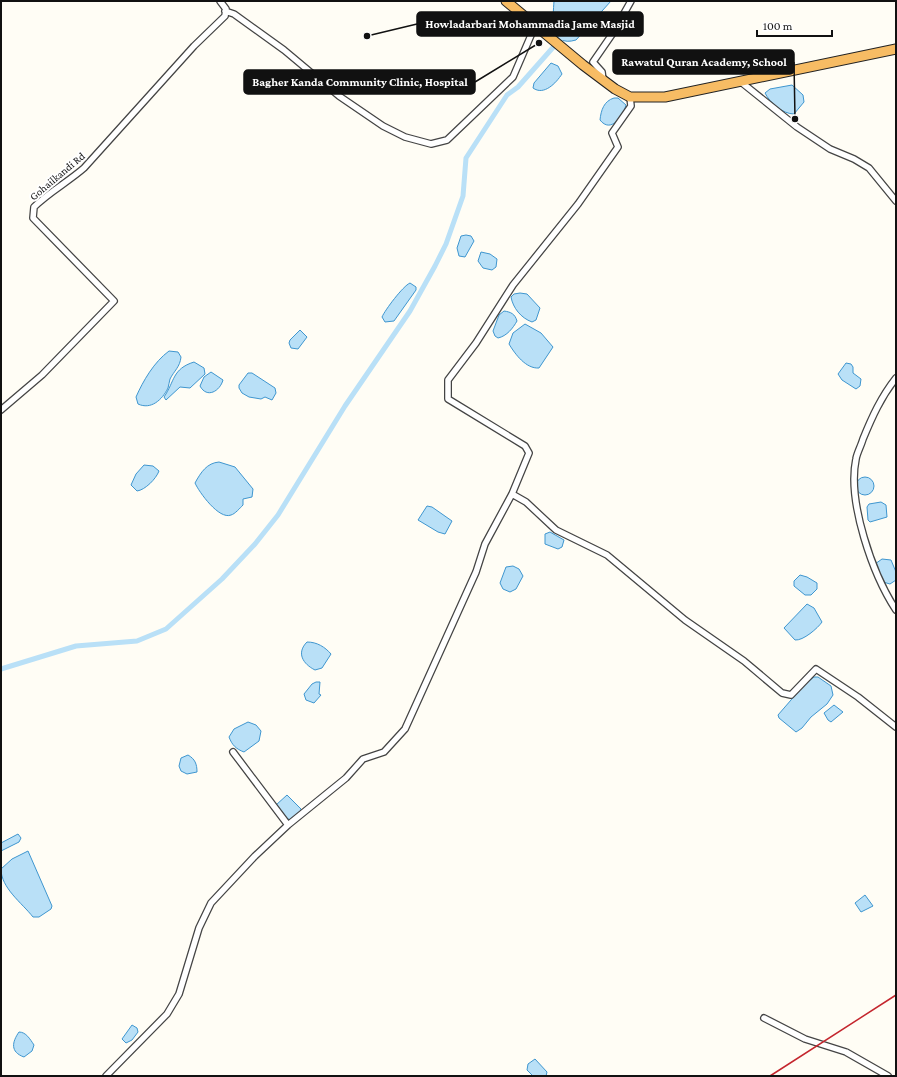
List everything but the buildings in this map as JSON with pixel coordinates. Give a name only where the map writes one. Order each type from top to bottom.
[{"type":"highway","points":[[506,1],[583,65],[604,81],[630,97],[665,97],[896,49]]},
{"type":"street","points":[[220,1],[225,11],[234,14],[284,50],[340,96],[383,126],[405,137],[431,144],[447,140],[513,77],[535,26]]},
{"type":"street","points":[[604,81],[602,72],[593,62],[613,33],[631,1]]},
{"type":"street","name":"Gohailkandi Rd","points":[[1,410],[42,375],[114,301],[33,218],[34,207],[42,199],[69,181],[84,168],[194,46],[225,16],[225,11]]},
{"type":"street","points":[[741,82],[797,126],[830,149],[854,159],[869,168],[896,201]]},
{"type":"street","points":[[106,1076],[167,1014],[179,994],[199,928],[211,903],[255,856],[288,825],[346,778],[363,759],[384,752],[405,729],[476,572],[485,544],[512,494],[529,451],[525,446],[448,399],[448,380],[476,343],[512,285],[604,170],[618,147],[612,133],[631,106],[630,97]]},
{"type":"street","points":[[896,378],[882,396],[863,439],[856,459],[854,486],[861,525],[872,564],[896,610]]},
{"type":"street","points":[[512,494],[526,502],[556,530],[607,555],[685,620],[744,662],[782,693],[791,695],[816,669],[858,697],[896,727]]},
{"type":"street","points":[[234,752],[288,825]]},
{"type":"street","points":[[764,1018],[805,1038],[846,1052],[888,1076]]},
{"type":"water","points":[[554,1],[611,1],[576,40],[567,41],[561,40],[554,30]]},
{"type":"water","points":[[551,63],[558,66],[562,74],[553,84],[545,89],[537,90],[533,88],[534,83]]},
{"type":"water","points":[[792,85],[803,95],[804,102],[794,114],[790,114],[777,107],[765,93],[770,89]]},
{"type":"water","points":[[614,98],[618,98],[626,105],[616,122],[608,125],[604,124],[600,120],[601,113],[605,104]]},
{"type":"water","points":[[461,236],[471,236],[474,241],[465,257],[459,256],[457,248]]},
{"type":"water","points":[[481,252],[490,254],[497,259],[496,267],[492,270],[483,268],[478,261]]},
{"type":"water","points":[[410,283],[416,287],[416,290],[394,321],[385,322],[382,317],[387,309],[399,293]]},
{"type":"water","points":[[514,294],[527,294],[540,308],[536,320],[532,322],[521,315],[514,305],[511,297]]},
{"type":"water","points":[[504,311],[512,314],[517,321],[507,334],[498,338],[495,336],[493,331],[499,315]]},
{"type":"water","points":[[525,324],[541,333],[553,347],[539,368],[534,368],[521,360],[509,344],[513,333]]},
{"type":"water","points":[[300,330],[307,337],[298,349],[291,348],[289,343],[290,340]]},
{"type":"water","points":[[169,351],[178,352],[181,357],[178,366],[170,379],[166,392],[156,403],[152,405],[143,406],[138,404],[136,397],[146,378],[158,361]]},
{"type":"water","points":[[194,362],[204,368],[205,374],[190,388],[180,387],[166,400],[164,397],[175,376],[182,368]]},
{"type":"water","points":[[846,363],[851,364],[853,367],[853,373],[861,379],[860,386],[856,389],[842,380],[838,374]]},
{"type":"water","points":[[211,372],[223,380],[216,390],[210,393],[203,390],[200,386],[204,377]]},
{"type":"water","points":[[248,373],[252,373],[275,388],[276,393],[272,400],[265,397],[261,399],[249,397],[242,393],[239,385]]},
{"type":"water","points":[[219,462],[235,467],[253,489],[252,497],[243,499],[243,505],[231,515],[226,515],[215,509],[205,498],[195,483],[208,466]]},
{"type":"water","points":[[144,465],[153,466],[159,471],[150,484],[137,491],[131,485],[136,474]]},
{"type":"water","points":[[865,477],[871,480],[874,486],[871,492],[865,495],[859,492],[856,486],[859,480]]},
{"type":"water","points":[[881,502],[886,505],[887,517],[870,522],[868,520],[867,507],[869,504]]},
{"type":"water","points":[[427,506],[432,507],[452,521],[445,534],[438,532],[418,520]]},
{"type":"water","points":[[550,532],[564,540],[562,547],[558,549],[545,544],[545,534]]},
{"type":"water","points":[[882,559],[891,560],[896,572],[896,580],[890,584],[883,582],[875,564]]},
{"type":"water","points":[[513,566],[519,569],[523,576],[516,589],[510,592],[503,589],[500,583],[506,567]]},
{"type":"water","points":[[800,575],[817,583],[817,589],[811,595],[805,595],[794,586],[794,581]]},
{"type":"water","points":[[807,604],[814,608],[822,622],[814,631],[798,640],[795,640],[784,628]]},
{"type":"water","points":[[307,642],[320,645],[331,654],[322,668],[315,670],[311,668],[302,658],[302,650]]},
{"type":"water","points":[[814,677],[818,677],[831,686],[833,695],[827,704],[796,732],[779,718],[778,715],[804,685]]},
{"type":"water","points":[[320,682],[319,694],[321,695],[314,703],[306,700],[304,694],[312,684]]},
{"type":"water","points":[[834,705],[843,712],[831,722],[824,713]]},
{"type":"water","points":[[248,722],[256,725],[261,731],[259,741],[244,752],[239,750],[231,742],[229,737],[234,729]]},
{"type":"water","points":[[188,755],[195,762],[197,772],[187,774],[181,771],[179,766],[181,758]]},
{"type":"water","points":[[287,795],[301,809],[301,812],[290,820],[285,817],[276,805]]},
{"type":"water","points":[[18,834],[21,838],[19,842],[1,851],[1,843]]},
{"type":"water","points":[[28,851],[52,906],[51,909],[39,917],[33,917],[18,901],[4,883],[2,876],[1,869],[12,859]]},
{"type":"water","points":[[865,895],[873,906],[861,912],[855,903]]},
{"type":"water","points":[[132,1025],[137,1028],[138,1032],[132,1040],[126,1043],[122,1039]]},
{"type":"water","points":[[19,1032],[26,1035],[34,1045],[32,1051],[24,1057],[19,1055],[14,1050],[15,1039]]},
{"type":"water","points":[[535,1059],[547,1072],[546,1076],[533,1076],[527,1070],[528,1064]]},
{"type":"waterway","points":[[1,669],[76,646],[137,641],[166,629],[222,579],[255,544],[278,515],[345,406],[410,311],[435,266],[446,244],[463,196],[466,158],[507,95],[518,87],[564,35]]},
{"type":"railway","points":[[770,1076],[896,995]]},
{"type":"place","name":"Howladarbari Mohammadia Jame Masjid","points":[[367,36]]},
{"type":"place","name":"Bagher Kanda Community Clinic, Hospital","points":[[539,43]]},
{"type":"place","name":"Rawatul Quran Academy, School","points":[[795,119]]}]
